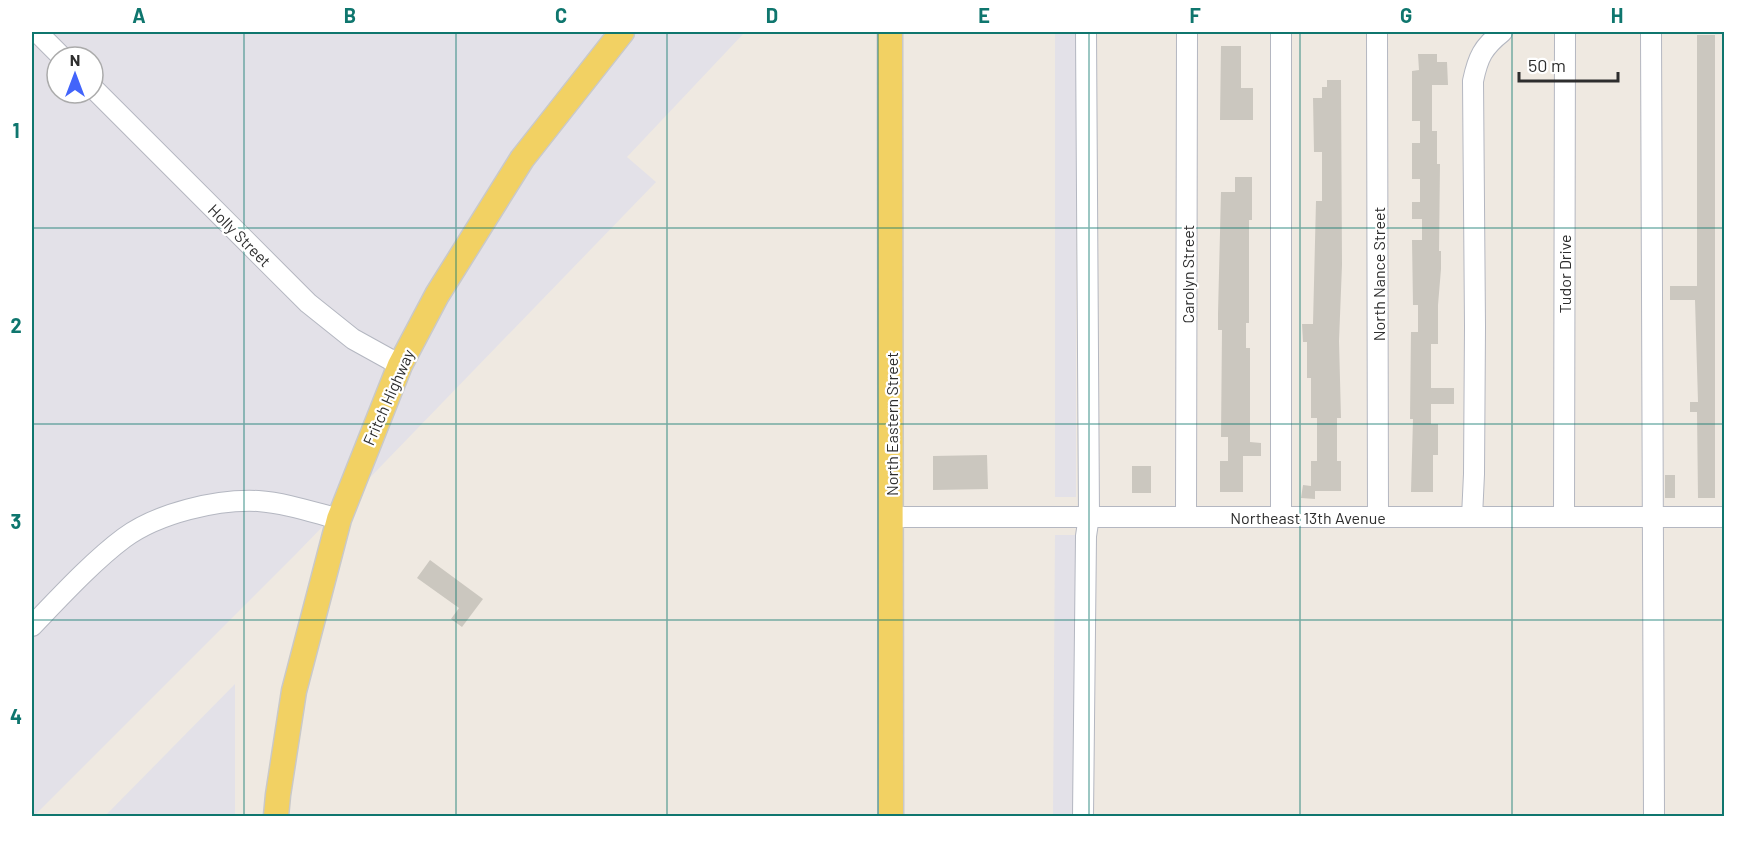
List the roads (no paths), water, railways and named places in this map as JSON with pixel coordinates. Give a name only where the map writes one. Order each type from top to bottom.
[{"type":"main road","name":"Fritch Highway","points":[[276,816],[294,691],[339,519],[400,365],[442,285],[522,159],[622,32]]},
{"type":"main road","name":"North Eastern Street","points":[[890,32],[891,816]]},
{"type":"street","points":[[37,32],[50,45]]},
{"type":"street","points":[[1083,816],[1086,536],[1089,516],[1086,32]]},
{"type":"street","name":"Carolyn Street","points":[[1186,517],[1187,32]]},
{"type":"street","points":[[1281,32],[1281,517]]},
{"type":"street","name":"North Nance Street","points":[[1377,32],[1378,517]]},
{"type":"street","points":[[1472,517],[1475,327],[1473,81],[1477,60],[1489,42],[1502,32]]},
{"type":"street","name":"Tudor Drive","points":[[1564,516],[1565,32]]},
{"type":"street","points":[[1651,32],[1654,816]]},
{"type":"street","name":"Holly Street","points":[[105,100],[308,303],[353,339],[400,365]]},
{"type":"street","points":[[32,626],[124,538],[148,523],[190,509],[216,504],[257,501],[286,505],[339,519]]},
{"type":"street","name":"Northeast 13th Avenue","points":[[891,517],[1725,517]]}]
